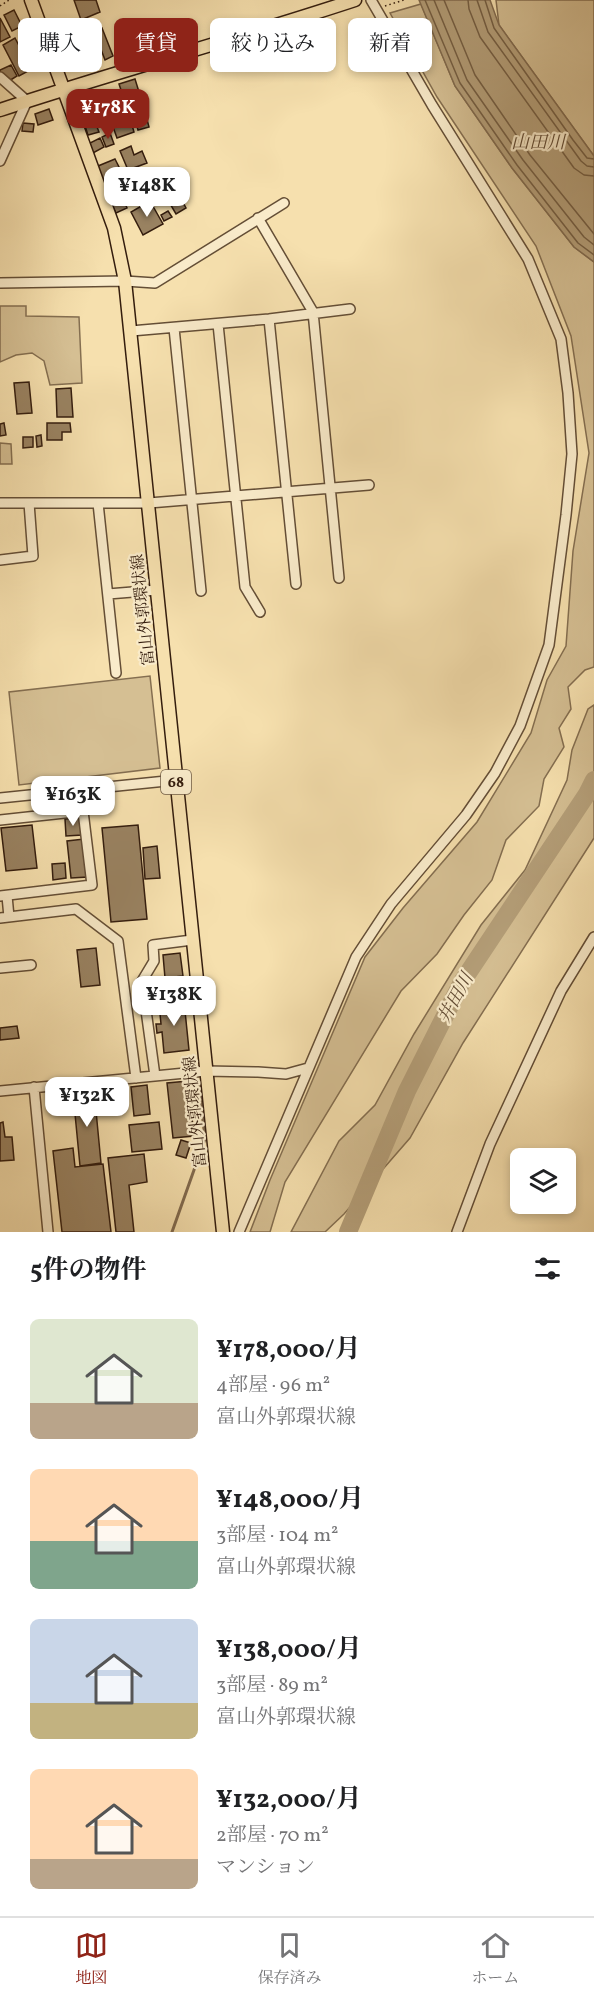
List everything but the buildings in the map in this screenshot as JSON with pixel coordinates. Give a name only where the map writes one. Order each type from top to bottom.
[{"type":"main road","name":"富山外郭環状線","points":[[31,0],[114,228],[125,281],[223,1232]]},
{"type":"main road","points":[[0,110],[64,88],[259,32],[355,0]]},
{"type":"street","points":[[239,1232],[356,957],[392,904],[466,815],[495,773],[520,726],[549,645],[566,515],[572,454],[568,393],[561,339],[528,259],[432,105],[371,0]]},
{"type":"street","points":[[0,77],[27,101],[0,161]]},
{"type":"street","points":[[0,283],[125,281],[155,283],[284,203]]},
{"type":"street","points":[[258,218],[313,312],[339,578]]},
{"type":"street","points":[[131,331],[269,319],[350,309]]},
{"type":"street","points":[[269,319],[296,584]]},
{"type":"street","points":[[218,324],[244,586],[260,612]]},
{"type":"street","points":[[174,328],[201,591]]},
{"type":"street","points":[[0,503],[148,503],[369,485]]},
{"type":"street","points":[[0,560],[33,556],[29,503]]},
{"type":"street","points":[[98,503],[116,673]]},
{"type":"street","points":[[108,594],[157,590]]},
{"type":"street","points":[[0,798],[176,780]]},
{"type":"street","points":[[0,820],[83,811],[92,885],[3,896],[4,917],[76,909],[118,941],[136,1078]]},
{"type":"street","points":[[457,1232],[490,1144],[561,991],[594,937]]},
{"type":"street","points":[[154,1076],[142,981],[154,961],[153,945],[192,940]]},
{"type":"street","points":[[0,968],[32,965]]},
{"type":"street","points":[[0,1091],[206,1071],[258,1071],[286,1074],[308,1068]]},
{"type":"street","points":[[34,1087],[48,1232]]},
{"type":"path","points":[[0,6],[9,0]]},
{"type":"path","points":[[381,7],[404,0]]},
{"type":"shaded area","points":[[496,0],[594,0],[594,156],[499,25]]},
{"type":"shaded area","points":[[421,4],[427,18],[393,18],[390,13]]},
{"type":"shaded area","points":[[432,31],[455,86],[512,168],[574,247],[594,262],[594,667],[585,670],[568,687],[571,709],[559,728],[564,747],[544,779],[539,806],[506,840],[492,880],[437,954],[401,991],[285,1182],[270,1232],[250,1232],[365,957],[403,908],[477,822],[531,733],[547,680],[566,646],[573,551],[589,453],[571,336],[536,246],[437,97],[423,72],[432,72]]},
{"type":"shaded area","points":[[0,306],[26,306],[26,316],[79,317],[82,383],[50,385],[44,361],[32,353],[16,355],[0,362]]},
{"type":"shaded area","points":[[0,443],[11,444],[12,464],[0,464]]},
{"type":"shaded area","points":[[150,676],[160,768],[19,785],[9,692]]},
{"type":"shaded area","points":[[594,705],[594,838],[463,1043],[410,1138],[344,1214],[325,1232],[291,1232],[339,1141],[375,1105],[414,1034],[481,925],[525,870],[567,780],[572,750],[588,709]]},
{"type":"water","name":"山田川","points":[[419,0],[490,0],[499,25],[594,156],[594,262],[574,247],[512,168],[455,86],[432,31],[432,18],[427,18]]},
{"type":"waterway","name":"井田川","points":[[348,1232],[407,1091],[462,982],[594,780]]},
{"type":"waterway","points":[[172,1232],[205,1139],[199,1082]]}]
